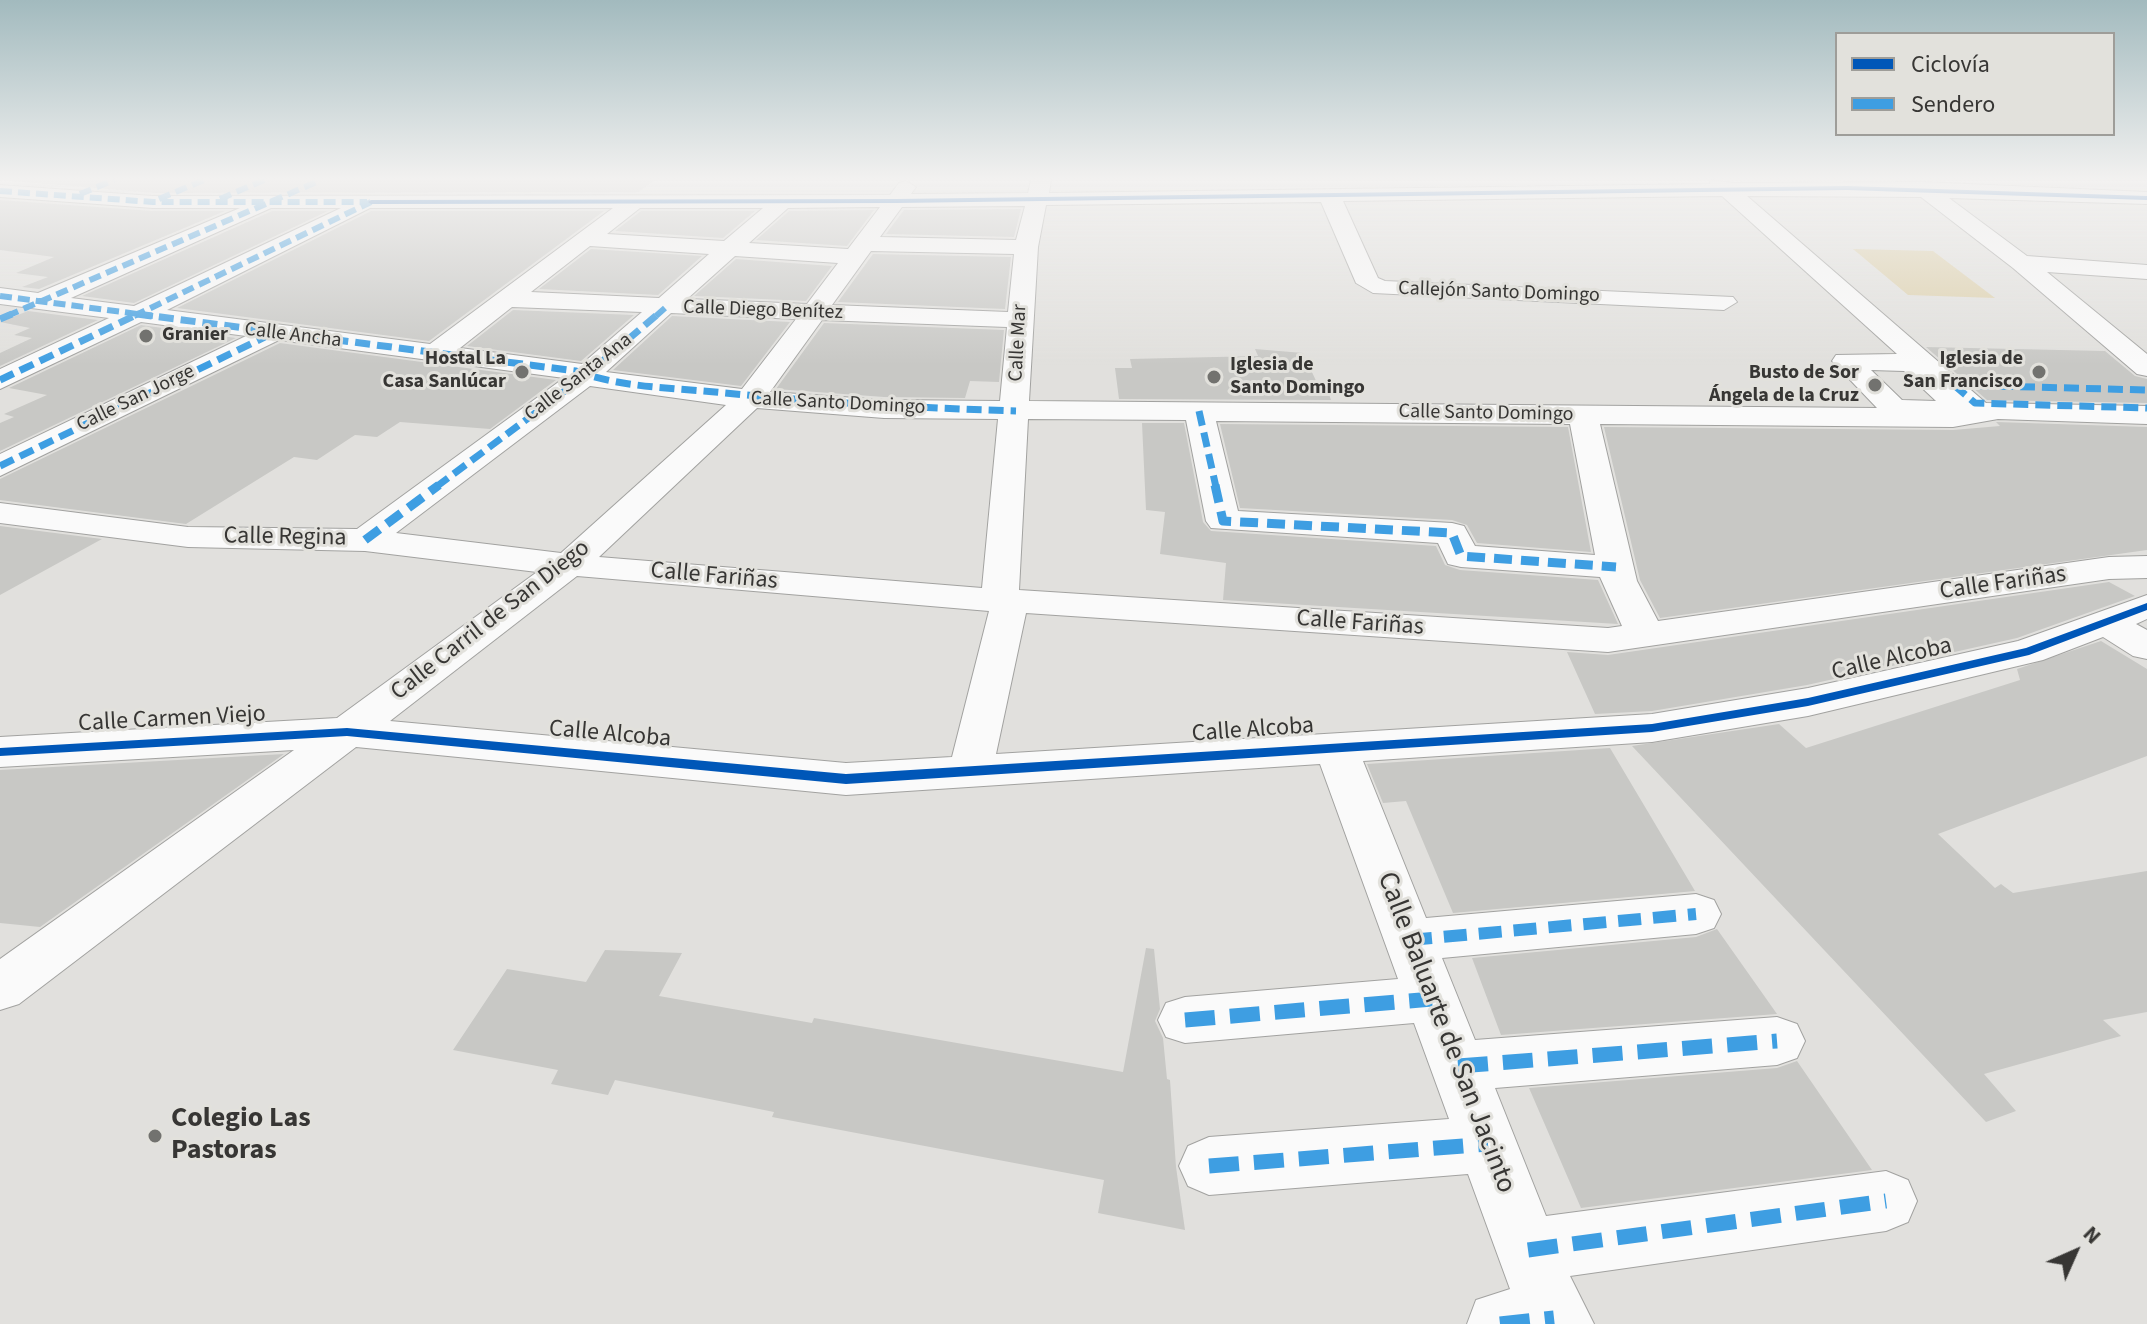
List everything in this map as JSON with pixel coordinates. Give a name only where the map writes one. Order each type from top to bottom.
[{"type":"street","points":[[0,319],[163,242]]},
{"type":"street","points":[[0,380],[288,242]]},
{"type":"street","points":[[434,354],[582,242]]},
{"type":"street","points":[[626,242],[731,249],[860,251],[1026,247]]},
{"type":"street","name":"Calle Santa Ana","points":[[365,540],[586,375],[739,242]]},
{"type":"street","name":"Calle Carril de San Diego","points":[[0,988],[569,565],[750,399],[867,242]]},
{"type":"street","name":"Calle Mar","points":[[970,772],[1005,600],[1027,242]]},
{"type":"street","name":"Callejón Santo Domingo","points":[[1350,242],[1368,283],[1382,288],[1724,302]]},
{"type":"street","points":[[1787,242],[1979,413]]},
{"type":"street","points":[[1993,242],[2147,368]]},
{"type":"street","points":[[2021,263],[2147,272]]},
{"type":"street","name":"Calle Ancha","points":[[0,296],[586,375]]},
{"type":"street","name":"Calle Diego Benítez","points":[[506,299],[665,308],[1020,320]]},
{"type":"street","name":"Calle San Jorge","points":[[0,466],[273,333]]},
{"type":"street","points":[[2103,334],[2147,335]]},
{"type":"street","name":"Calle Santo Domingo","points":[[586,375],[750,399],[884,409],[1953,418],[1998,410],[2147,415]]},
{"type":"street","points":[[2147,390],[1954,385],[1975,403],[2147,408]]},
{"type":"street","points":[[1199,411],[1223,521],[1452,533],[1461,556],[1616,567]]},
{"type":"street","points":[[1583,415],[1616,567],[1647,637]]},
{"type":"street","name":"Calle Regina","points":[[0,513],[188,537],[365,540],[569,565]]},
{"type":"street","name":"Calle Fariñas","points":[[569,565],[1005,600],[1608,640],[1647,637],[2109,568],[2147,567]]},
{"type":"street","name":"Calle Alcoba","points":[[347,732],[846,779],[1678,726],[1808,702],[2029,651],[2147,606]]},
{"type":"street","points":[[2106,622],[2147,647]]},
{"type":"street","name":"Calle Carmen Viejo","points":[[0,752],[347,732]]},
{"type":"street","name":"Calle Baluarte de San Jacinto","points":[[1336,748],[1528,1250],[1541,1323]]},
{"type":"street","points":[[1409,940],[1696,914]]},
{"type":"street","points":[[1185,1020],[1432,999]]},
{"type":"street","points":[[1458,1066],[1777,1041]]},
{"type":"street","points":[[1209,1166],[1488,1144]]},
{"type":"street","points":[[1528,1250],[1886,1201]]},
{"type":"shaded area","points":[[1853,249],[1933,251],[1995,298],[1908,295]]},
{"type":"building","points":[[0,242],[152,242],[39,289],[22,287],[48,277],[16,273],[54,257],[0,250]]},
{"type":"building","points":[[203,242],[263,242],[134,303],[82,296]]},
{"type":"building","points":[[309,242],[563,242],[429,341],[177,308]]},
{"type":"building","points":[[783,242],[850,242],[847,246]]},
{"type":"building","points":[[591,249],[702,256],[658,295],[539,289]]},
{"type":"building","points":[[873,254],[1011,257],[1005,309],[838,302]]},
{"type":"building","points":[[736,259],[832,266],[806,301],[694,296]]},
{"type":"building","points":[[513,310],[634,315],[581,361],[467,346]]},
{"type":"building","points":[[28,311],[98,320],[0,366],[0,353],[32,338],[14,335],[30,328],[0,322]]},
{"type":"building","points":[[672,316],[790,322],[741,386],[613,370]]},
{"type":"building","points":[[824,323],[1004,330],[999,382],[970,381],[965,398],[884,397],[776,389]]},
{"type":"building","points":[[141,325],[236,338],[0,451],[0,423],[14,417],[4,414],[47,395],[9,388]]},
{"type":"building","points":[[280,343],[556,380],[490,429],[400,422],[377,437],[355,435],[317,460],[294,457],[186,524],[0,500],[0,479]]},
{"type":"building","name":"Iglesia de San Francisco","points":[[1926,347],[2105,351],[2135,376],[2147,379],[2147,403],[1987,400]]},
{"type":"building","name":"Iglesia de Santo Domingo","points":[[1255,349],[1303,353],[1318,385],[1326,385],[1331,400],[1119,399],[1115,368],[1132,368],[1130,359],[1258,356]]},
{"type":"building","points":[[1996,422],[2147,427],[2147,550],[1660,618],[1640,580],[1604,427],[1953,430],[2000,426]]},
{"type":"building","points":[[1142,423],[1184,423],[1203,522],[1211,531],[1436,546],[1445,565],[1460,570],[1598,580],[1618,624],[1223,600],[1226,563],[1160,554],[1165,512],[1146,510]]},
{"type":"building","points":[[1220,424],[1568,427],[1591,552],[1477,543],[1467,525],[1452,520],[1240,508]]},
{"type":"building","points":[[0,526],[102,539],[0,595]]},
{"type":"building","points":[[2109,582],[2135,596],[2017,638],[1807,685],[1652,711],[1595,714],[1567,652],[1608,655]]},
{"type":"building","points":[[2101,641],[2147,669],[2147,756],[1938,834],[1995,888],[2001,884],[2013,893],[2147,871],[2147,1012],[2103,1020],[2121,1036],[1984,1074],[2016,1111],[1986,1122],[1632,746],[1779,724],[1806,748],[2020,680],[2017,669]]},
{"type":"building","points":[[1610,748],[1695,891],[1453,913],[1406,801],[1383,803],[1367,764]]},
{"type":"building","points":[[284,754],[40,927],[0,923],[0,770]]},
{"type":"building","points":[[1717,929],[1777,1014],[1501,1035],[1472,958],[1696,937]]},
{"type":"building","points":[[1146,948],[1154,949],[1160,1009],[1155,1021],[1163,1038],[1167,1079],[1170,1080],[1176,1167],[1185,1230],[1098,1213],[1104,1180],[772,1117],[774,1112],[615,1080],[608,1095],[551,1084],[558,1070],[453,1050],[507,969],[586,982],[605,950],[682,953],[659,996],[812,1023],[814,1018],[1123,1072]]},
{"type":"building","points":[[1797,1061],[1872,1170],[1581,1208],[1529,1088],[1777,1068]]},
{"type":"marked path","points":[[0,319],[178,242]]},
{"type":"marked path","points":[[0,380],[288,242]]},
{"type":"marked path","points":[[0,296],[576,371],[597,379],[649,385],[858,404],[1016,411]]},
{"type":"marked path","points":[[365,540],[586,375],[665,308]]},
{"type":"marked path","points":[[0,466],[273,333]]},
{"type":"marked path","points":[[1954,385],[1975,403],[2147,408]]},
{"type":"marked path","points":[[1954,385],[2147,390]]},
{"type":"marked path","points":[[1199,411],[1223,521],[1452,533],[1461,556],[1616,567]]},
{"type":"marked path","points":[[1409,940],[1696,914]]},
{"type":"marked path","points":[[1185,1020],[1432,999]]},
{"type":"marked path","points":[[1458,1066],[1777,1041]]},
{"type":"marked path","points":[[1209,1166],[1488,1144]]},
{"type":"marked path","points":[[1528,1250],[1886,1201]]},
{"type":"marked path","points":[[1500,1324],[1554,1318]]},
{"type":"cycle path","points":[[0,752],[347,732],[846,779],[1652,728],[1808,702],[2029,651],[2147,606]]},
{"type":"place","name":"Granier","points":[[146,336]]},
{"type":"place","name":"Hostal La Casa Sanlúcar","points":[[522,372]]},
{"type":"place","name":"Iglesia de San Francisco","points":[[2039,372]]},
{"type":"place","name":"Iglesia de Santo Domingo","points":[[1214,377]]},
{"type":"place","name":"Busto de Sor Ángela de la Cruz","points":[[1875,385]]},
{"type":"place","name":"Colegio Las Pastoras","points":[[155,1136]]}]
